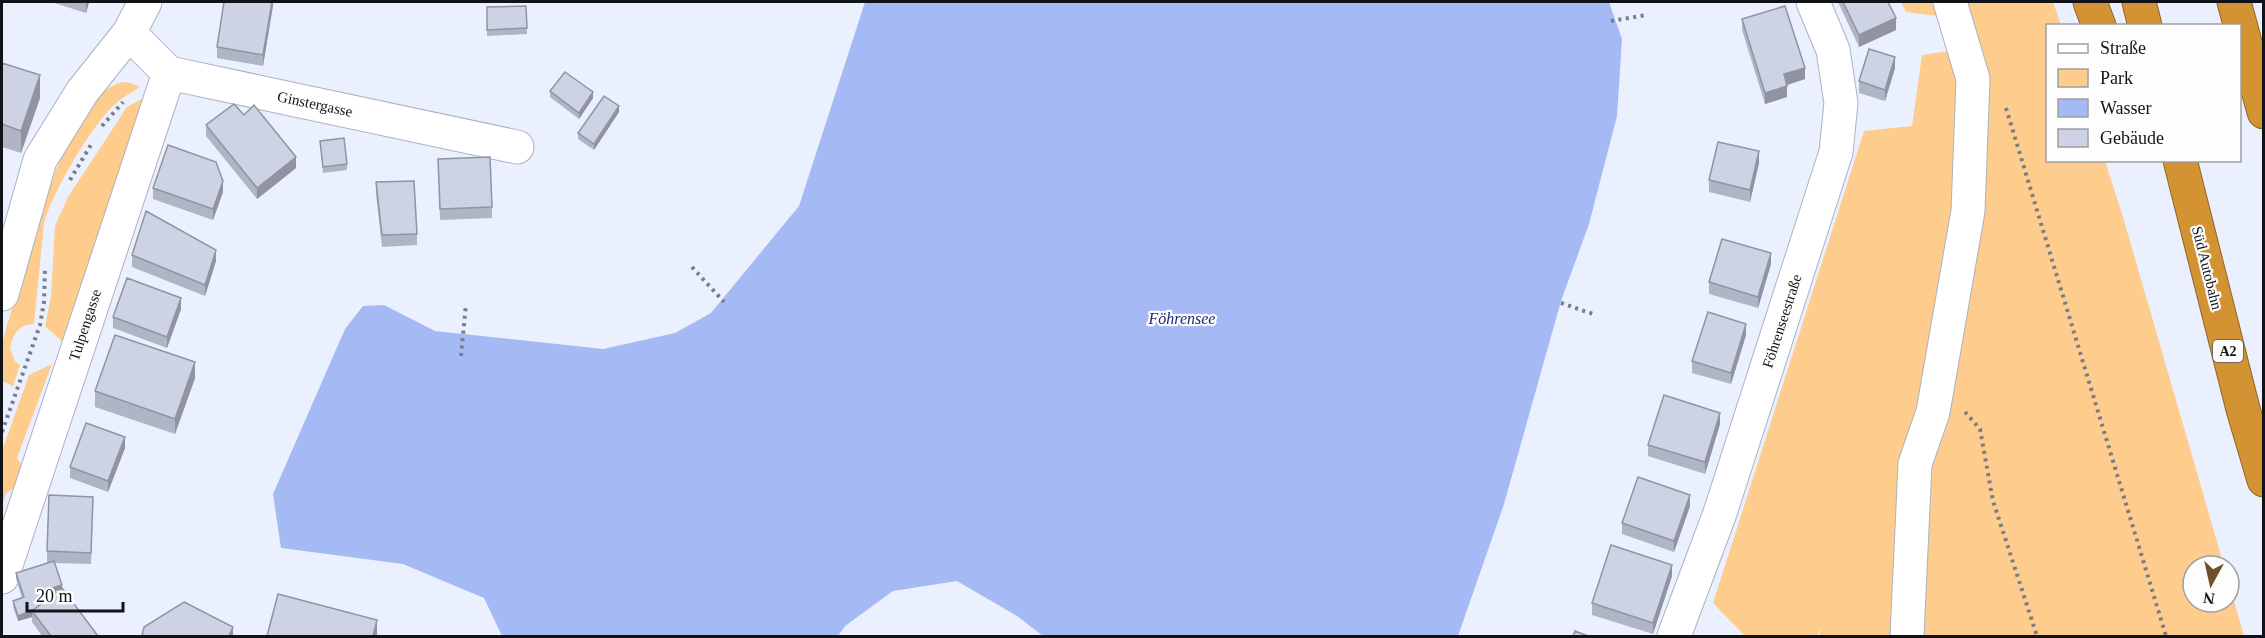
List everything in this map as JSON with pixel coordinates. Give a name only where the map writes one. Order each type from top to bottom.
[{"type":"highway","points":[[2090,2],[2098,24]]},
{"type":"highway","points":[[2139,2],[2144,24]]},
{"type":"highway","points":[[2234,2],[2240,24]]},
{"type":"highway","points":[[2241,28],[2264,112]]},
{"type":"highway","points":[[2162,162],[2195,222]]},
{"type":"highway","name":"Süd Autobahn","points":[[2180,162],[2264,480]]},
{"type":"street","points":[[2,294],[40,160],[82,92],[129,33],[145,2]]},
{"type":"street","name":"Föhrenseestraße","points":[[1674,636],[1720,513],[1836,152],[1841,104],[1833,50],[1813,2]]},
{"type":"street","points":[[1907,636],[1915,464],[1933,412],[1968,211],[1973,79],[1950,2]]},
{"type":"street","points":[[129,33],[167,79]]},
{"type":"street","name":"Ginstergasse","points":[[167,79],[517,147]]},
{"type":"street","name":"Tulpengasse","points":[[2,577],[167,79]]},
{"type":"path","points":[[1611,21],[1647,15]]},
{"type":"path","points":[[68,184],[102,126],[122,103],[167,79]]},
{"type":"path","points":[[2005,104],[2166,636]]},
{"type":"path","points":[[2,432],[40,325],[44,302],[45,263]]},
{"type":"path","points":[[692,267],[724,302]]},
{"type":"path","points":[[1561,303],[1596,315]]},
{"type":"path","points":[[461,356],[466,304]]},
{"type":"path","points":[[1933,412],[1963,410],[1980,429],[1993,501],[2037,636]]},
{"type":"green space","points":[[1901,2],[2053,2],[2061,24],[2046,24],[2046,162],[2105,162],[2221,554],[2181,554],[2181,614],[2238,614],[2244,636],[1819,636],[1820,628],[1817,636],[1745,636],[1713,603],[1864,131],[1912,126],[1922,55],[1949,51],[1938,16],[1906,12]]},
{"type":"green space","points":[[122,82],[140,87],[116,103],[94,129],[64,178],[48,210],[44,223],[34,324],[24,326],[18,331],[10,348],[15,361],[20,365],[13,386],[2,381],[2,344],[37,225],[58,165],[87,111],[103,92]]},
{"type":"green space","points":[[147,96],[64,343],[45,326],[51,296],[55,226],[68,197],[127,107]]},
{"type":"green space","points":[[52,364],[17,458],[23,467],[22,484],[6,493],[2,507],[2,451],[29,375]]},
{"type":"water","name":"Föhrensee","points":[[865,2],[1609,2],[1622,39],[1617,116],[1589,224],[1561,301],[1504,504],[1458,636],[1043,636],[1017,616],[957,581],[893,591],[845,626],[838,636],[502,636],[484,598],[403,564],[281,548],[273,494],[345,329],[363,306],[384,305],[435,331],[603,349],[675,333],[711,313],[799,206]]},
{"type":"building","points":[[224,2],[272,2],[263,55],[217,47]]},
{"type":"building","points":[[1843,2],[1888,2],[1896,18],[1859,35]]},
{"type":"building","points":[[526,6],[527,28],[487,30],[487,7]]},
{"type":"building","points":[[1785,6],[1805,68],[1784,74],[1787,86],[1765,93],[1742,19]]},
{"type":"building","points":[[1869,49],[1895,57],[1885,90],[1859,81]]},
{"type":"building","points":[[2,63],[40,75],[21,131],[2,124]]},
{"type":"building","points":[[565,72],[593,92],[579,113],[550,91]]},
{"type":"building","points":[[604,96],[619,106],[594,144],[578,133]]},
{"type":"building","points":[[234,104],[244,115],[254,105],[296,157],[257,188],[206,125]]},
{"type":"building","points":[[344,138],[347,164],[323,167],[320,141]]},
{"type":"building","points":[[1718,142],[1759,151],[1750,190],[1709,180]]},
{"type":"building","points":[[168,145],[216,162],[223,181],[213,209],[153,188]]},
{"type":"building","points":[[490,157],[492,207],[440,209],[438,159]]},
{"type":"building","points":[[414,181],[417,234],[382,235],[376,182]]},
{"type":"building","points":[[146,211],[216,250],[205,285],[132,255]]},
{"type":"building","points":[[1722,239],[1771,253],[1758,297],[1709,282]]},
{"type":"building","points":[[127,278],[181,298],[167,337],[113,317]]},
{"type":"building","points":[[1708,312],[1746,324],[1731,373],[1692,361]]},
{"type":"building","points":[[115,335],[195,362],[175,419],[95,391]]},
{"type":"building","points":[[1664,395],[1720,413],[1705,462],[1648,445]]},
{"type":"building","points":[[86,423],[125,437],[108,481],[70,467]]},
{"type":"building","points":[[1638,477],[1690,495],[1674,541],[1622,523]]},
{"type":"building","points":[[49,495],[93,497],[91,553],[47,551]]},
{"type":"building","points":[[1611,545],[1672,565],[1653,623],[1592,603]]},
{"type":"building","points":[[54,561],[62,585],[42,591],[45,601],[33,610],[18,616],[13,601],[24,597],[16,573]]},
{"type":"building","points":[[62,588],[98,636],[51,636],[32,611]]},
{"type":"building","points":[[278,594],[377,620],[373,636],[267,636]]},
{"type":"building","points":[[184,602],[233,627],[229,636],[142,636],[144,627]]},
{"type":"building","points":[[1575,631],[1588,636],[1573,636]]}]
